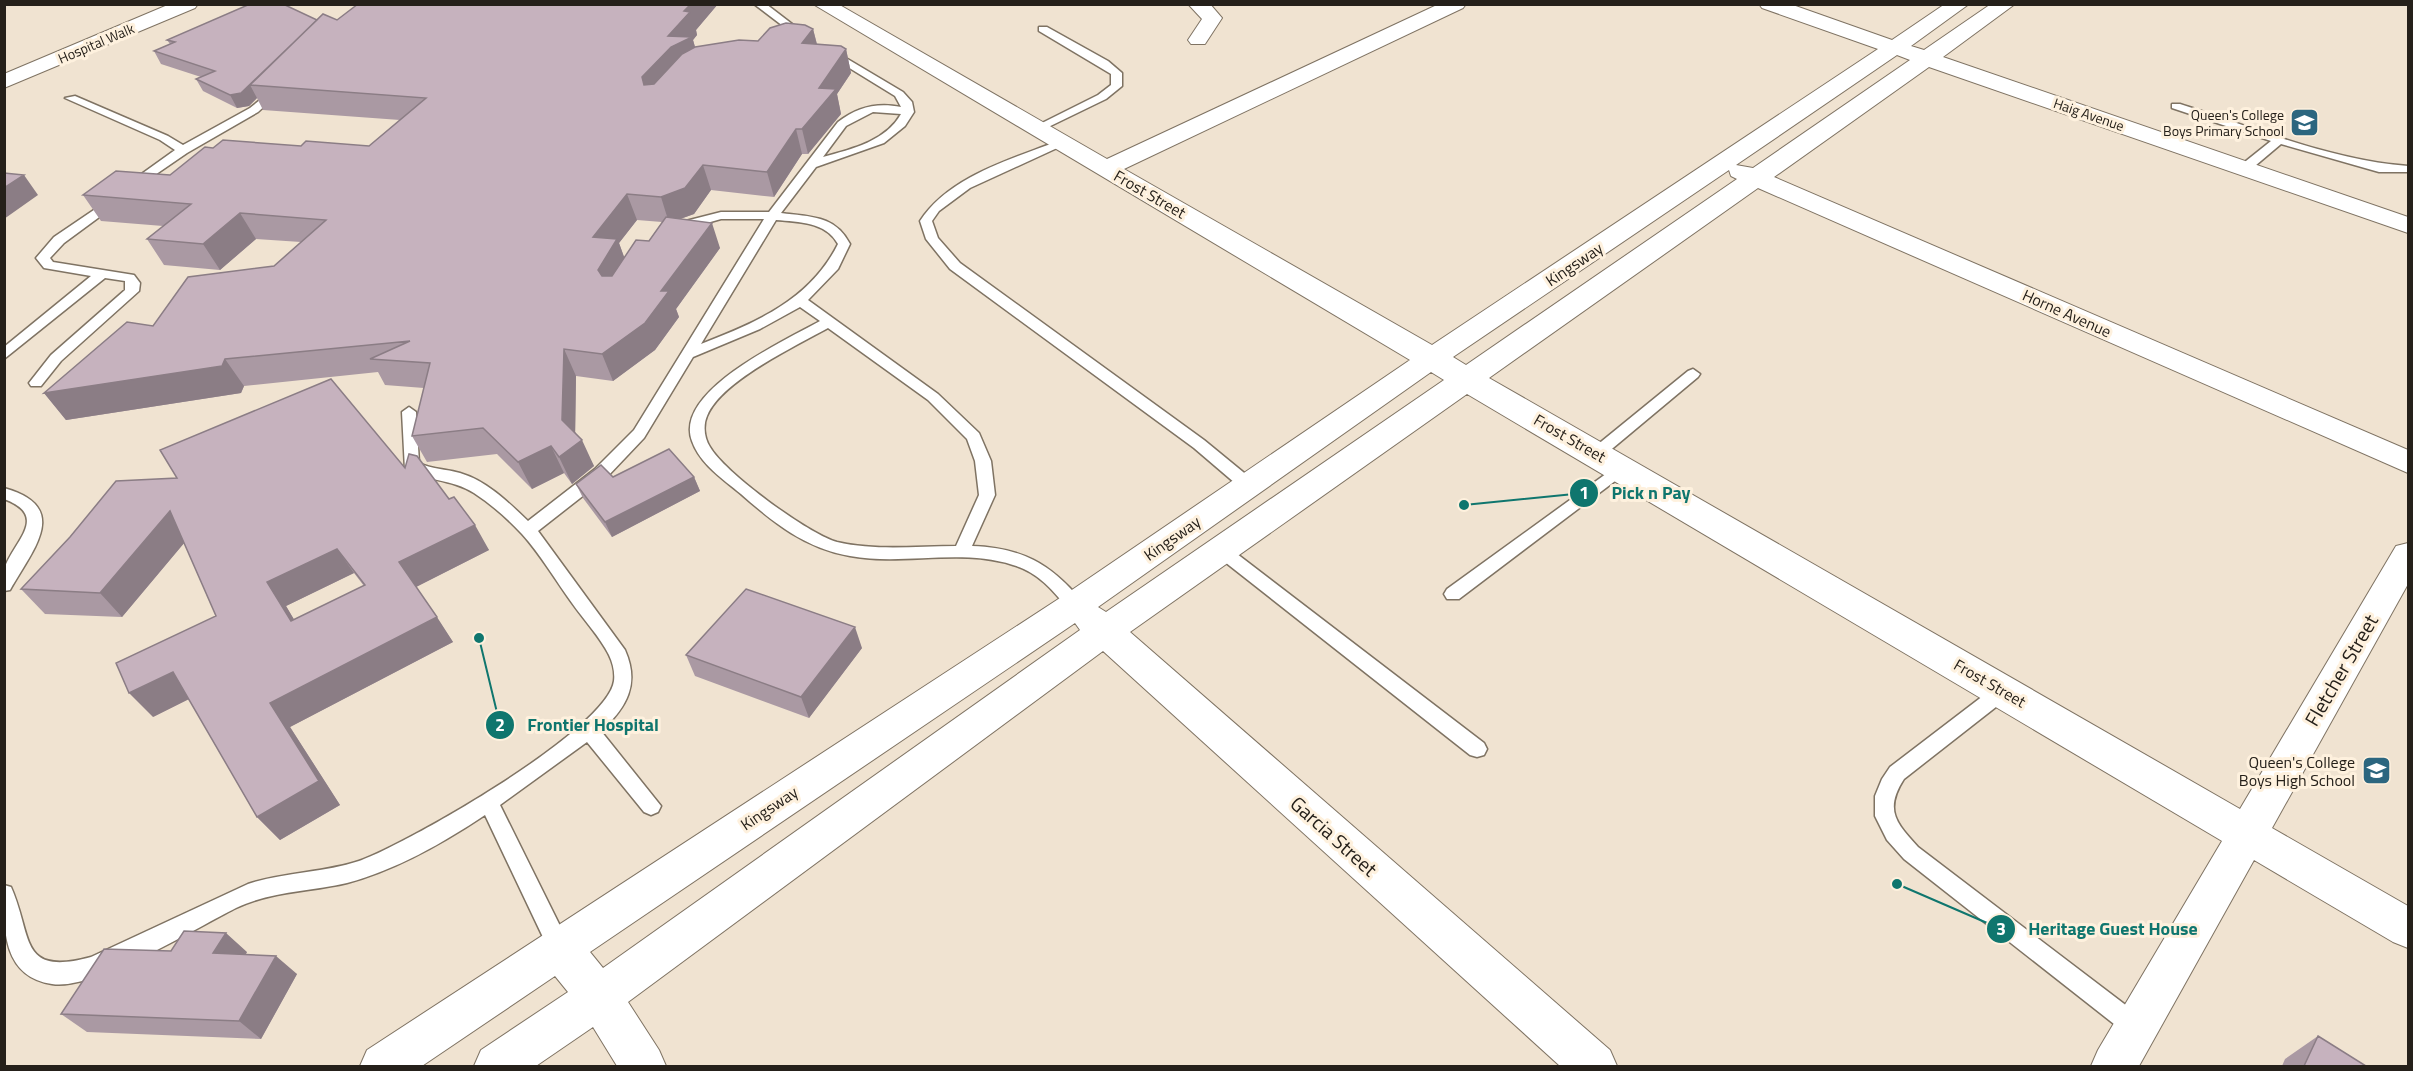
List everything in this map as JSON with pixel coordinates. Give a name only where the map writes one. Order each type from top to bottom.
[{"type":"street","name":"Hospital Walk","points":[[4,82],[188,4]]},
{"type":"street","name":"Frost Street","points":[[823,4],[2409,928]]},
{"type":"street","points":[[1198,4],[1212,18],[1211,23],[1198,40]]},
{"type":"street","points":[[1106,168],[1456,4]]},
{"type":"street","name":"Haig Avenue","points":[[1769,4],[2409,225]]},
{"type":"street","name":"Kingsway","points":[[382,1066],[1075,605],[1431,359],[1897,48],[1959,4]]},
{"type":"street","name":"Kingsway","points":[[497,1066],[599,998],[1105,631],[2005,4]]},
{"type":"street","name":"Horne Avenue","points":[[1724,164],[2409,462]]},
{"type":"street","name":"Fletcher Street","points":[[2114,1066],[2409,555]]},
{"type":"street","name":"Garcia Street","points":[[1075,605],[1594,1066]]},
{"type":"street","points":[[559,947],[599,998],[643,1066]]},
{"type":"lane","points":[[759,4],[813,42],[899,94],[906,102],[908,112],[898,127],[879,141],[812,164]]},
{"type":"lane","points":[[1038,129],[1102,97],[1116,86],[1117,73],[1104,63],[1043,29]]},
{"type":"lane","points":[[788,42],[813,42]]},
{"type":"lane","points":[[36,383],[56,358],[132,291],[132,280],[49,265],[43,258],[59,240],[183,150],[254,110],[287,80]]},
{"type":"lane","points":[[71,98],[164,138],[183,150]]},
{"type":"lane","points":[[2176,106],[2279,140],[2379,168],[2409,170]]},
{"type":"lane","points":[[528,530],[601,473],[630,444],[773,215],[852,115],[870,107],[908,112]]},
{"type":"lane","points":[[2245,168],[2279,140]]},
{"type":"lane","points":[[1062,143],[973,182],[938,203],[926,221],[932,239],[940,252],[969,277],[1199,444],[1248,485]]},
{"type":"lane","points":[[667,232],[708,217],[740,214],[773,215],[817,222],[832,228],[844,244],[838,260],[826,279],[799,300],[751,328],[686,356]]},
{"type":"lane","points":[[4,354],[103,273]]},
{"type":"lane","points":[[799,300],[827,323],[933,398],[974,437],[983,461],[987,495],[961,552]]},
{"type":"lane","points":[[827,323],[748,367],[721,386],[702,414],[697,433],[707,455],[770,511],[818,543],[868,553],[961,552],[1005,558],[1036,567],[1050,577],[1075,605]]},
{"type":"lane","points":[[1453,594],[1609,461],[1693,374]]},
{"type":"lane","points":[[4,894],[22,954],[28,963],[38,969],[62,976],[99,964],[249,892],[356,871],[380,862],[490,804],[589,730],[619,694],[624,679],[624,667],[616,650],[528,530],[493,498],[461,479],[418,470],[411,466],[409,412]]},
{"type":"lane","points":[[4,493],[26,501],[35,513],[36,525],[4,585]]},
{"type":"lane","points":[[1222,551],[1477,749]]},
{"type":"lane","points":[[2003,691],[1897,773],[1886,787],[1882,800],[1883,815],[1894,834],[1911,853],[2136,1028]]},
{"type":"lane","points":[[589,730],[651,806]]},
{"type":"lane","points":[[490,804],[559,947]]},
{"type":"building","points":[[250,4],[283,4],[317,20],[241,93],[230,95],[196,79],[215,71],[154,51],[175,42],[167,40]]},
{"type":"building","points":[[358,4],[691,4],[684,11],[690,12],[668,36],[692,37],[671,47],[642,77],[644,85],[654,84],[682,54],[695,47],[739,40],[758,41],[770,28],[786,23],[805,25],[813,29],[802,43],[841,46],[846,49],[819,88],[836,89],[802,129],[796,129],[767,172],[703,165],[685,188],[661,197],[627,194],[593,237],[617,239],[598,270],[602,276],[612,276],[636,240],[649,241],[666,217],[712,223],[661,291],[669,291],[645,323],[602,354],[564,349],[562,420],[582,440],[559,457],[551,446],[518,462],[483,428],[412,436],[430,363],[370,359],[410,341],[225,359],[222,366],[44,393],[127,322],[153,326],[188,277],[274,266],[326,220],[240,213],[203,244],[147,239],[191,204],[83,195],[116,171],[170,175],[205,147],[213,148],[223,140],[301,146],[306,141],[369,146],[426,98],[250,85],[323,14],[337,20]]},
{"type":"building","points":[[4,173],[24,175],[4,188]]},
{"type":"building","points":[[331,379],[405,468],[409,454],[417,456],[449,499],[454,497],[475,525],[399,562],[437,617],[270,703],[319,781],[257,817],[173,672],[129,693],[116,663],[216,616],[170,511],[100,593],[21,589],[70,537],[116,481],[177,478],[160,450]],"holes":[[[337,549],[365,585],[291,621],[267,582]]]},
{"type":"building","points":[[669,449],[694,477],[605,522],[576,484],[601,465],[613,477]]},
{"type":"building","points":[[746,589],[855,627],[801,697],[686,655]]},
{"type":"building","points":[[184,931],[226,933],[213,953],[276,956],[239,1021],[61,1014],[104,949],[171,951]]},
{"type":"building","points":[[2318,1036],[2366,1066],[2304,1066]]},
{"type":"place","name":"Queen's College Boys Primary School","points":[[2305,122]]},
{"type":"place","name":"Pick n Pay","points":[[1464,505]]},
{"type":"place","name":"Frontier Hospital","points":[[479,638]]},
{"type":"place","name":"Queen's College Boys High School","points":[[2376,771]]},
{"type":"place","name":"Heritage Guest House","points":[[1897,884]]}]
